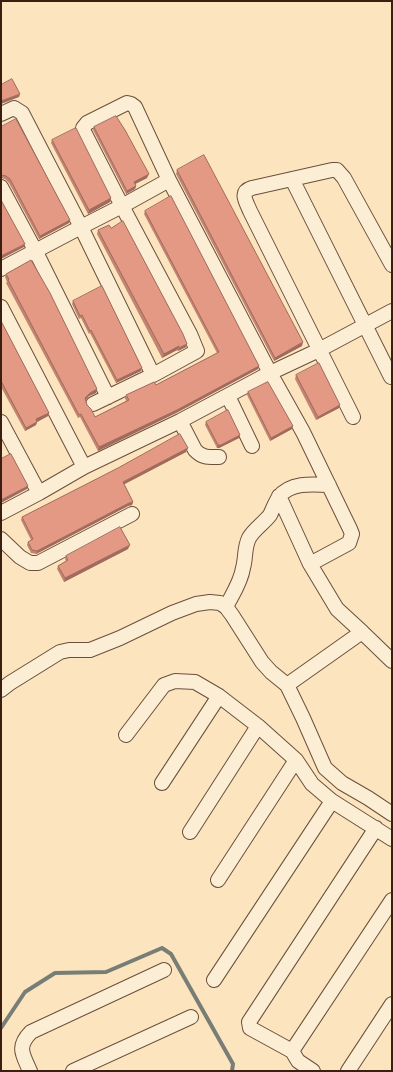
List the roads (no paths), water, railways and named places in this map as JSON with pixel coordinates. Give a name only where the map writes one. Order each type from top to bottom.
[{"type":"street","points":[[93,404],[203,348],[190,334],[83,130],[86,123],[127,103],[135,107],[169,180],[303,432],[352,534],[349,543],[310,564]]},
{"type":"street","points":[[1,114],[14,108],[22,113],[81,227],[153,375]]},
{"type":"street","points":[[353,417],[250,211],[244,197],[245,192],[248,189],[337,170],[340,172],[392,265]]},
{"type":"street","points":[[1,269],[169,180]]},
{"type":"street","points":[[292,180],[391,377]]},
{"type":"street","points":[[1,187],[36,252],[108,397]]},
{"type":"street","points":[[1,307],[84,467]]},
{"type":"street","points":[[1,513],[84,467],[180,421],[392,311]]},
{"type":"street","points":[[228,396],[252,446]]},
{"type":"street","points":[[180,421],[198,453],[203,456],[219,457]]},
{"type":"street","points":[[1,422],[5,439],[39,493]]},
{"type":"street","points":[[226,607],[242,574],[250,537],[268,517],[279,496],[298,486],[312,484],[329,485]]},
{"type":"street","points":[[279,496],[310,564],[338,609],[392,661]]},
{"type":"street","points":[[1,539],[20,557],[30,562],[38,563],[132,514]]},
{"type":"street","points":[[1,690],[60,652],[90,650],[100,647],[172,613],[196,604],[220,603],[226,607],[262,662],[287,685],[325,768],[342,783],[392,814]]},
{"type":"street","points":[[287,685],[362,632]]},
{"type":"street","points":[[126,735],[164,685],[175,681],[195,682],[219,696],[258,726],[296,760],[312,784],[332,801],[392,839]]},
{"type":"street","points":[[162,783],[219,696]]},
{"type":"street","points":[[190,832],[258,726]]},
{"type":"street","points":[[218,880],[296,760]]},
{"type":"street","points":[[214,980],[332,801]]},
{"type":"street","points":[[313,1071],[298,1062],[292,1051],[250,1028],[250,1022],[376,828]]},
{"type":"street","points":[[292,1051],[392,900]]},
{"type":"street","points":[[30,1071],[23,1054],[22,1042],[31,1032],[164,970]]},
{"type":"street","points":[[348,1071],[392,1004]]},
{"type":"street","points":[[72,1071],[191,1018]]},
{"type":"waterway","points":[[1,1028],[25,992],[55,973],[106,972],[162,948],[171,954],[233,1064],[232,1071]]}]
